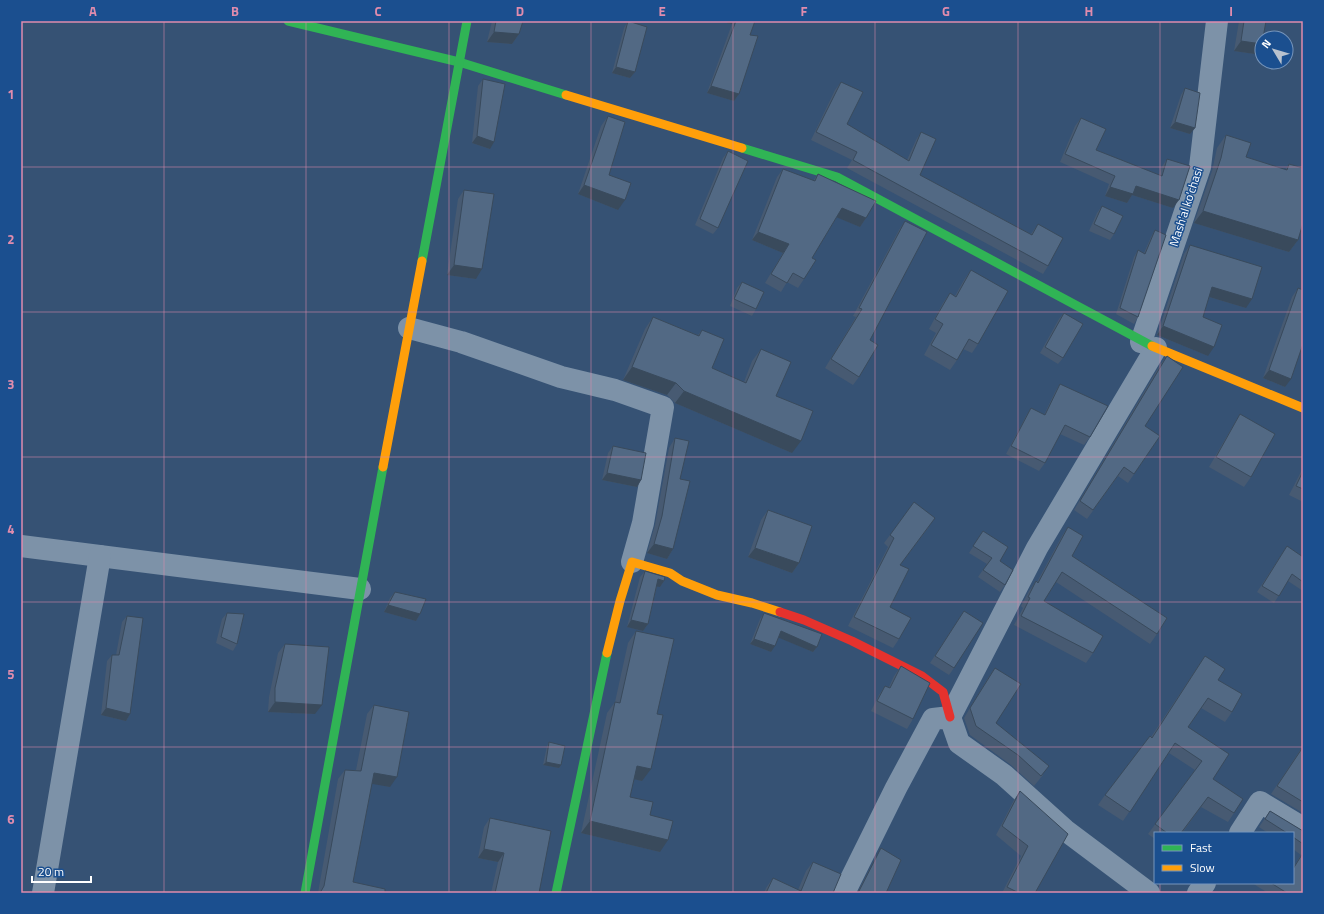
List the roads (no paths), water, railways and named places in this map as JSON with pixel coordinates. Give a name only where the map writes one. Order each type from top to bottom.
[{"type":"street","points":[[288,21],[460,62],[837,176],[1148,345],[1303,408]]},
{"type":"street","points":[[305,893],[360,589],[467,21]]},
{"type":"street","name":"Mash'al ko'chasi","points":[[950,717],[1037,548],[1148,345],[1200,167],[1217,21]]},
{"type":"street","points":[[409,328],[461,342],[561,377],[615,390],[663,407],[643,523],[620,601],[602,676],[556,893]]},
{"type":"street","points":[[21,546],[360,589]]},
{"type":"street","points":[[43,893],[100,556]]},
{"type":"street","points":[[632,562],[670,573],[682,581],[717,595],[752,602],[804,620],[858,644],[922,676],[943,692],[959,743],[1004,775],[1065,830],[1148,893]]},
{"type":"street","points":[[844,893],[896,788],[933,719],[950,717]]},
{"type":"street","points":[[1241,832],[1260,802],[1303,828]]},
{"type":"street","points":[[1198,893],[1204,884]]}]
